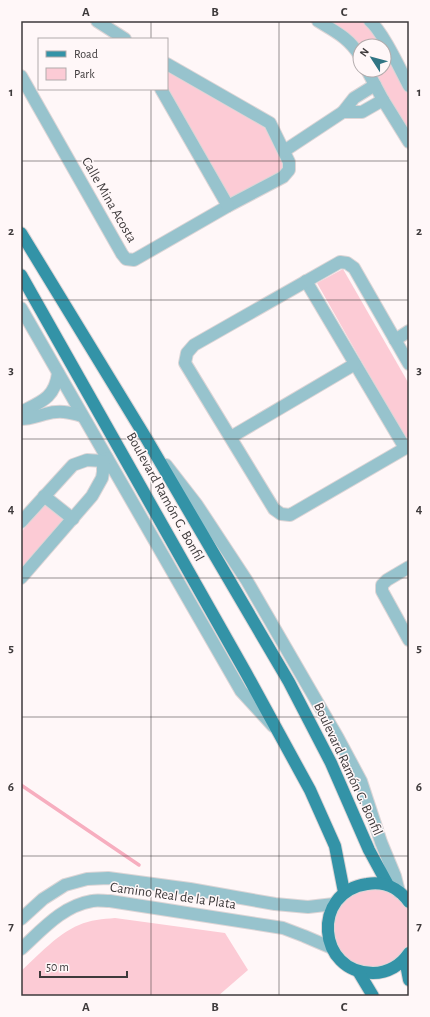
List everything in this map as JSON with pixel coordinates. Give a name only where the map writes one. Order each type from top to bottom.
[{"type":"main road","name":"Boulevard Ramón G. Bonfil","points":[[21,233],[146,438],[289,682],[331,763],[369,850],[388,885]]},
{"type":"main road","name":"Boulevard Ramón G. Bonfil","points":[[21,275],[111,432],[310,790],[335,846],[344,892]]},
{"type":"main road","points":[[406,897],[388,885],[373,883],[358,885],[344,892],[334,904],[328,918],[327,933],[332,948],[340,960],[358,971],[365,973],[380,973],[393,968],[407,956]]},
{"type":"main road","points":[[407,956],[409,980]]},
{"type":"main road","points":[[358,971],[373,996]]},
{"type":"street","points":[[97,21],[123,38]]},
{"type":"street","points":[[318,21],[341,34],[352,44]]},
{"type":"street","points":[[370,21],[374,24],[384,40],[409,86]]},
{"type":"street","name":"Calle Mina Acosta","points":[[21,76],[122,254],[126,259],[134,260],[283,176],[289,170],[284,151],[270,123],[168,65]]},
{"type":"street","points":[[371,78],[408,140]]},
{"type":"street","points":[[284,151],[343,112],[354,98],[375,85]]},
{"type":"street","points":[[163,90],[228,206]]},
{"type":"street","points":[[343,112],[362,112],[383,100]]},
{"type":"street","points":[[306,281],[355,364],[407,447],[290,515],[281,514],[274,509],[185,363],[187,353],[194,345],[306,281],[340,262],[347,263],[354,268],[409,364]]},
{"type":"street","name":"Boulevard Ramón G. Bonfil","points":[[21,308],[105,459],[241,691],[280,734]]},
{"type":"street","points":[[395,340],[409,332]]},
{"type":"street","points":[[231,437],[355,364]]},
{"type":"street","points":[[21,412],[39,404],[50,395],[54,388],[58,373]]},
{"type":"street","points":[[21,419],[68,411],[82,416]]},
{"type":"street","name":"Boulevard Ramón G. Bonfil","points":[[146,438],[197,505],[248,581],[338,738],[361,781],[381,842],[395,876],[406,897]]},
{"type":"street","points":[[21,522],[73,465],[87,460],[105,459],[103,472],[98,487],[21,578]]},
{"type":"street","points":[[44,496],[72,519]]},
{"type":"street","points":[[409,566],[386,580],[382,585],[382,591],[409,640]]},
{"type":"street","name":"Camino Real de la Plata","points":[[21,919],[42,899],[65,885],[87,879],[108,878],[190,889],[275,904],[308,907],[334,904]]},
{"type":"street","name":"Camino Real de la Plata","points":[[21,949],[52,920],[71,908],[92,901],[104,901],[283,928],[332,948]]},
{"type":"green space","points":[[318,21],[370,21],[380,38],[352,38],[352,41]]},
{"type":"green space","points":[[392,58],[409,86],[409,142],[372,78],[392,78]]},
{"type":"green space","points":[[168,65],[270,123],[289,170],[228,206],[168,90]]},
{"type":"green space","points":[[343,269],[409,384],[409,436],[406,438],[317,283]]},
{"type":"green space","points":[[48,501],[66,517],[21,569],[21,532]]},
{"type":"green space","points":[[373,883],[409,898],[409,953],[380,973],[340,960],[328,918],[334,904]]},
{"type":"green space","points":[[115,918],[225,933],[248,970],[218,996],[21,996],[21,971],[56,939],[83,923]]},
{"type":"waterway","points":[[21,785],[139,865]]}]
